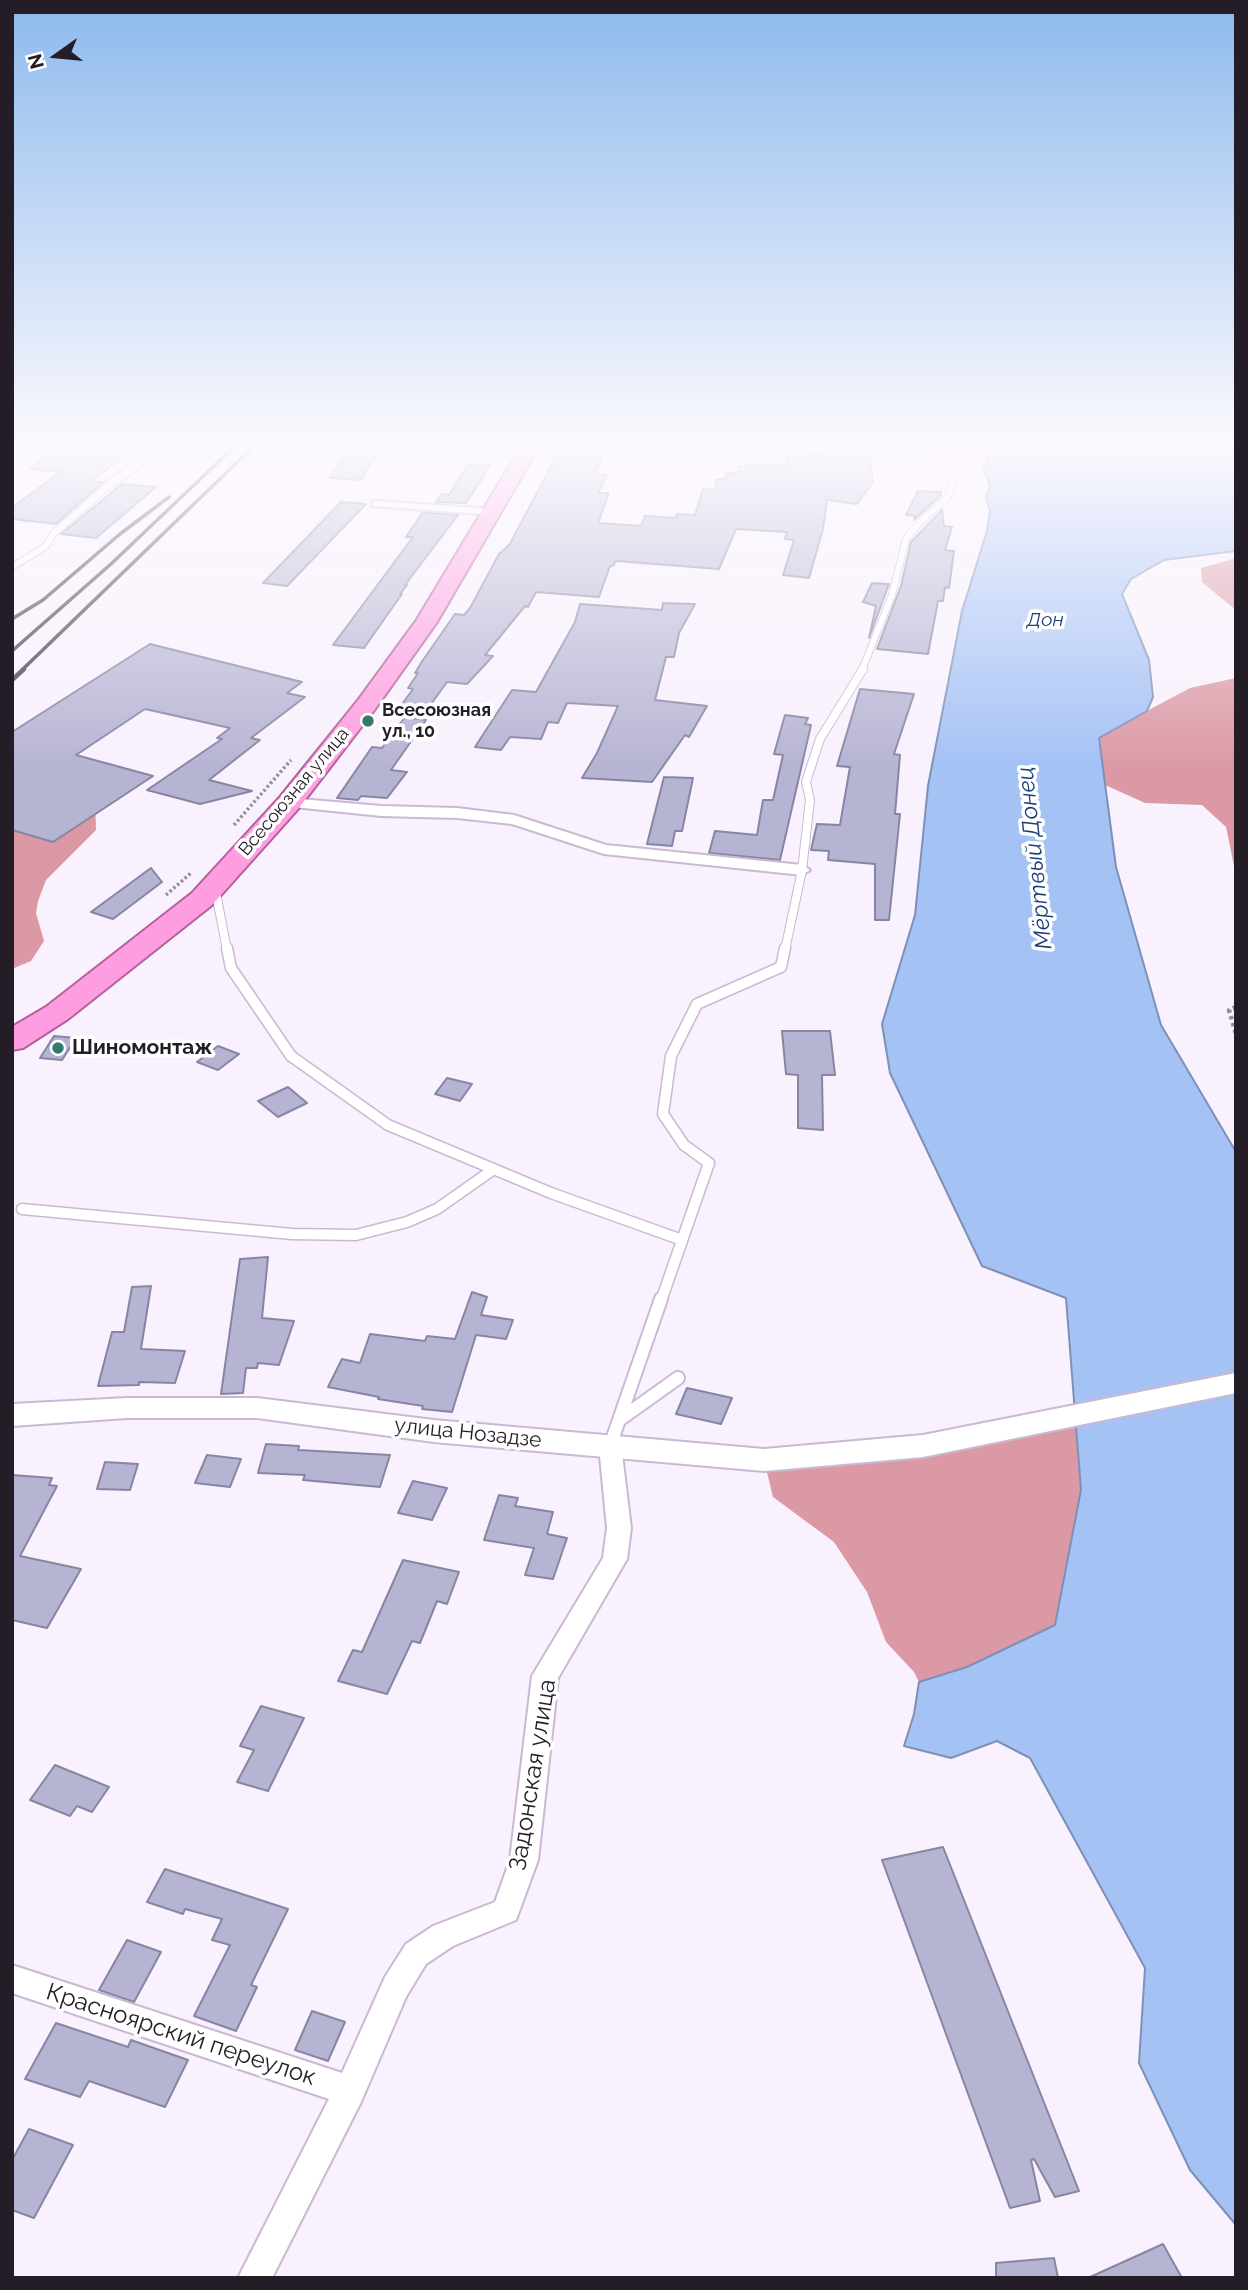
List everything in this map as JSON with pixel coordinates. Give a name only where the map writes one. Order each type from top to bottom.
[{"type":"highway","name":"Всесоюзная улица","points":[[12,1041],[57,1013],[202,899],[206,876],[289,803],[368,704],[426,622],[467,554]]},
{"type":"street","points":[[289,803],[381,811],[457,813],[513,820],[604,849],[802,870]]},
{"type":"street","name":"улица Нозадзе","points":[[12,1415],[127,1408],[257,1408],[434,1431],[614,1434],[764,1460],[923,1446],[1236,1382]]},
{"type":"street","name":"Задонская улица","points":[[254,2278],[350,2091],[395,1987],[416,1954],[443,1936],[506,1911],[524,1860],[545,1676],[615,1559],[619,1528],[614,1434]]},
{"type":"street","name":"Красноярский переулок","points":[[12,1979],[350,2091]]},
{"type":"lane","points":[[12,567],[34,554]]},
{"type":"lane","points":[[614,1434],[709,1163],[684,1145],[663,1114],[671,1056],[697,1004],[781,967],[802,870],[810,800],[806,782],[820,739],[862,670],[892,595],[902,554]]},
{"type":"lane","points":[[206,876],[231,968],[291,1056],[388,1125],[551,1193],[682,1240]]},
{"type":"lane","points":[[22,1209],[292,1234],[356,1235],[407,1222],[437,1209],[494,1169]]},
{"type":"lane","points":[[614,1434],[678,1378]]},
{"type":"path","points":[[233,827],[295,755]]},
{"type":"path","points":[[165,895],[206,876]]},
{"type":"path","points":[[1236,1007],[1229,1010],[1236,1034]]},
{"type":"shaded area","points":[[1236,558],[1236,610],[1202,582],[1201,568]]},
{"type":"shaded area","points":[[1236,678],[1236,876],[1226,827],[1202,805],[1145,803],[1105,785],[1098,737],[1190,688]]},
{"type":"shaded area","points":[[95,798],[96,830],[46,880],[38,901],[36,913],[44,941],[31,961],[12,969],[12,810]]},
{"type":"shaded area","points":[[1076,1415],[1081,1490],[1055,1625],[967,1667],[919,1682],[914,1672],[886,1642],[867,1592],[834,1542],[773,1497],[764,1460]]},
{"type":"water","points":[[980,554],[1213,554],[1164,560],[1131,579],[1122,594],[1149,660],[1153,697],[1147,711],[1099,738],[1116,867],[1161,1025],[1236,1152],[1236,2225],[1190,2170],[1139,2063],[1145,1968],[1030,1758],[997,1741],[951,1758],[904,1746],[914,1714],[919,1682],[967,1667],[1055,1625],[1081,1490],[1066,1298],[982,1266],[890,1073],[882,1024],[915,915],[928,786],[962,611]]},
{"type":"building","points":[[291,554],[318,554],[287,586],[263,583]]},
{"type":"building","points":[[401,554],[429,554],[364,648],[333,645]]},
{"type":"building","points":[[499,554],[725,554],[719,569],[616,561],[610,566],[599,597],[536,592],[528,607],[525,606],[485,655],[493,656],[467,684],[447,682],[424,714],[397,711],[413,689],[408,688],[421,663],[455,614],[464,615],[470,608]]},
{"type":"building","points":[[790,554],[816,554],[809,578],[783,575]]},
{"type":"building","points":[[908,554],[954,554],[949,588],[945,587],[943,601],[938,601],[928,654],[877,649],[901,586]]},
{"type":"building","points":[[872,583],[889,584],[869,638],[876,606],[863,602]]},
{"type":"building","points":[[663,603],[695,604],[679,633],[674,657],[666,657],[655,700],[707,706],[689,737],[685,735],[652,782],[582,778],[597,753],[618,706],[567,703],[558,723],[548,722],[541,739],[510,737],[501,750],[475,747],[512,690],[536,692],[575,622],[580,604],[662,610]]},
{"type":"building","points":[[150,644],[302,682],[287,693],[305,697],[251,738],[260,740],[209,780],[252,791],[200,804],[147,790],[222,739],[217,738],[230,728],[145,709],[76,755],[153,776],[53,842],[12,830],[12,732]]},
{"type":"building","points":[[860,689],[914,694],[894,754],[900,755],[895,814],[900,814],[889,920],[875,920],[875,864],[828,860],[829,851],[811,850],[817,824],[840,825],[850,767],[837,766]]},
{"type":"building","points":[[785,715],[808,718],[805,724],[811,725],[780,860],[709,853],[715,831],[757,835],[763,800],[773,800],[783,755],[774,754]]},
{"type":"building","points":[[405,717],[426,720],[391,770],[407,772],[387,798],[337,798],[372,747],[382,748]]},
{"type":"building","points":[[664,777],[693,778],[682,831],[675,831],[672,846],[647,844]]},
{"type":"building","points":[[151,868],[162,882],[113,919],[91,912]]},
{"type":"building","points":[[782,1031],[830,1031],[835,1075],[822,1075],[823,1130],[798,1128],[798,1075],[786,1074]]},
{"type":"building","name":"Шиномонтаж","points":[[54,1036],[76,1038],[62,1060],[40,1058]]},
{"type":"building","points":[[218,1046],[239,1054],[218,1070],[197,1062]]},
{"type":"building","points":[[447,1078],[472,1084],[460,1101],[435,1094]]},
{"type":"building","points":[[288,1087],[307,1103],[278,1117],[258,1101]]},
{"type":"building","points":[[268,1257],[262,1318],[294,1321],[279,1365],[258,1363],[257,1368],[246,1368],[243,1393],[221,1394],[240,1259]]},
{"type":"building","points":[[151,1286],[141,1349],[185,1351],[175,1383],[139,1382],[139,1385],[98,1386],[112,1332],[124,1332],[132,1287]]},
{"type":"building","points":[[472,1292],[487,1297],[481,1315],[513,1320],[506,1339],[476,1335],[452,1412],[422,1409],[423,1406],[328,1387],[342,1359],[360,1363],[370,1334],[425,1341],[427,1336],[455,1339]]},
{"type":"building","points":[[687,1388],[732,1398],[721,1424],[676,1414]]},
{"type":"building","points":[[266,1444],[299,1446],[298,1450],[390,1455],[380,1487],[303,1480],[305,1475],[258,1473]]},
{"type":"building","points":[[207,1455],[241,1459],[230,1487],[195,1483]]},
{"type":"building","points":[[105,1462],[138,1464],[130,1490],[97,1489]]},
{"type":"building","points":[[12,1475],[52,1478],[49,1485],[57,1486],[20,1556],[81,1569],[47,1628],[12,1620]]},
{"type":"building","points":[[413,1481],[447,1488],[432,1520],[398,1513]]},
{"type":"building","points":[[499,1495],[518,1498],[515,1506],[553,1512],[547,1534],[567,1538],[553,1579],[525,1575],[534,1548],[484,1540]]},
{"type":"building","points":[[403,1560],[459,1572],[447,1604],[437,1601],[420,1643],[412,1641],[387,1694],[338,1681],[353,1650],[362,1652]]},
{"type":"building","points":[[261,1706],[304,1718],[268,1791],[237,1782],[254,1750],[240,1746]]},
{"type":"building","points":[[55,1765],[109,1787],[92,1812],[77,1806],[70,1816],[30,1800]]},
{"type":"building","points":[[943,1847],[1079,2191],[1055,2197],[1034,2159],[1031,2160],[1040,2201],[1010,2208],[882,1860]]},
{"type":"building","points":[[165,1869],[288,1909],[251,1985],[257,1987],[236,2031],[194,2016],[230,1945],[212,1940],[222,1919],[185,1909],[183,1914],[147,1902]]},
{"type":"building","points":[[127,1940],[161,1952],[134,2002],[99,1990]]},
{"type":"building","points":[[312,2011],[345,2022],[328,2061],[295,2050]]},
{"type":"building","points":[[56,2023],[128,2047],[131,2040],[188,2060],[165,2107],[89,2081],[80,2097],[25,2079]]},
{"type":"building","points":[[29,2129],[73,2145],[34,2218],[12,2210],[12,2160]]},
{"type":"building","points":[[1163,2244],[1182,2278],[1088,2278]]},
{"type":"building","points":[[1054,2258],[1058,2278],[996,2278],[996,2263]]},
{"type":"railway","points":[[12,619],[43,600],[97,554]]},
{"type":"railway","points":[[12,651],[122,554]]},
{"type":"railway","points":[[22,670],[142,554]]},
{"type":"railway","points":[[12,680],[24,669]]},
{"type":"place","name":"Всесоюзная ул., 10","points":[[368,721]]},
{"type":"place","name":"Шиномонтаж","points":[[58,1048]]},
{"type":"water label","name":"Дон","points":[[1045,620]]},
{"type":"water label","name":"Мёртвый Донец","points":[[1035,858]]}]
